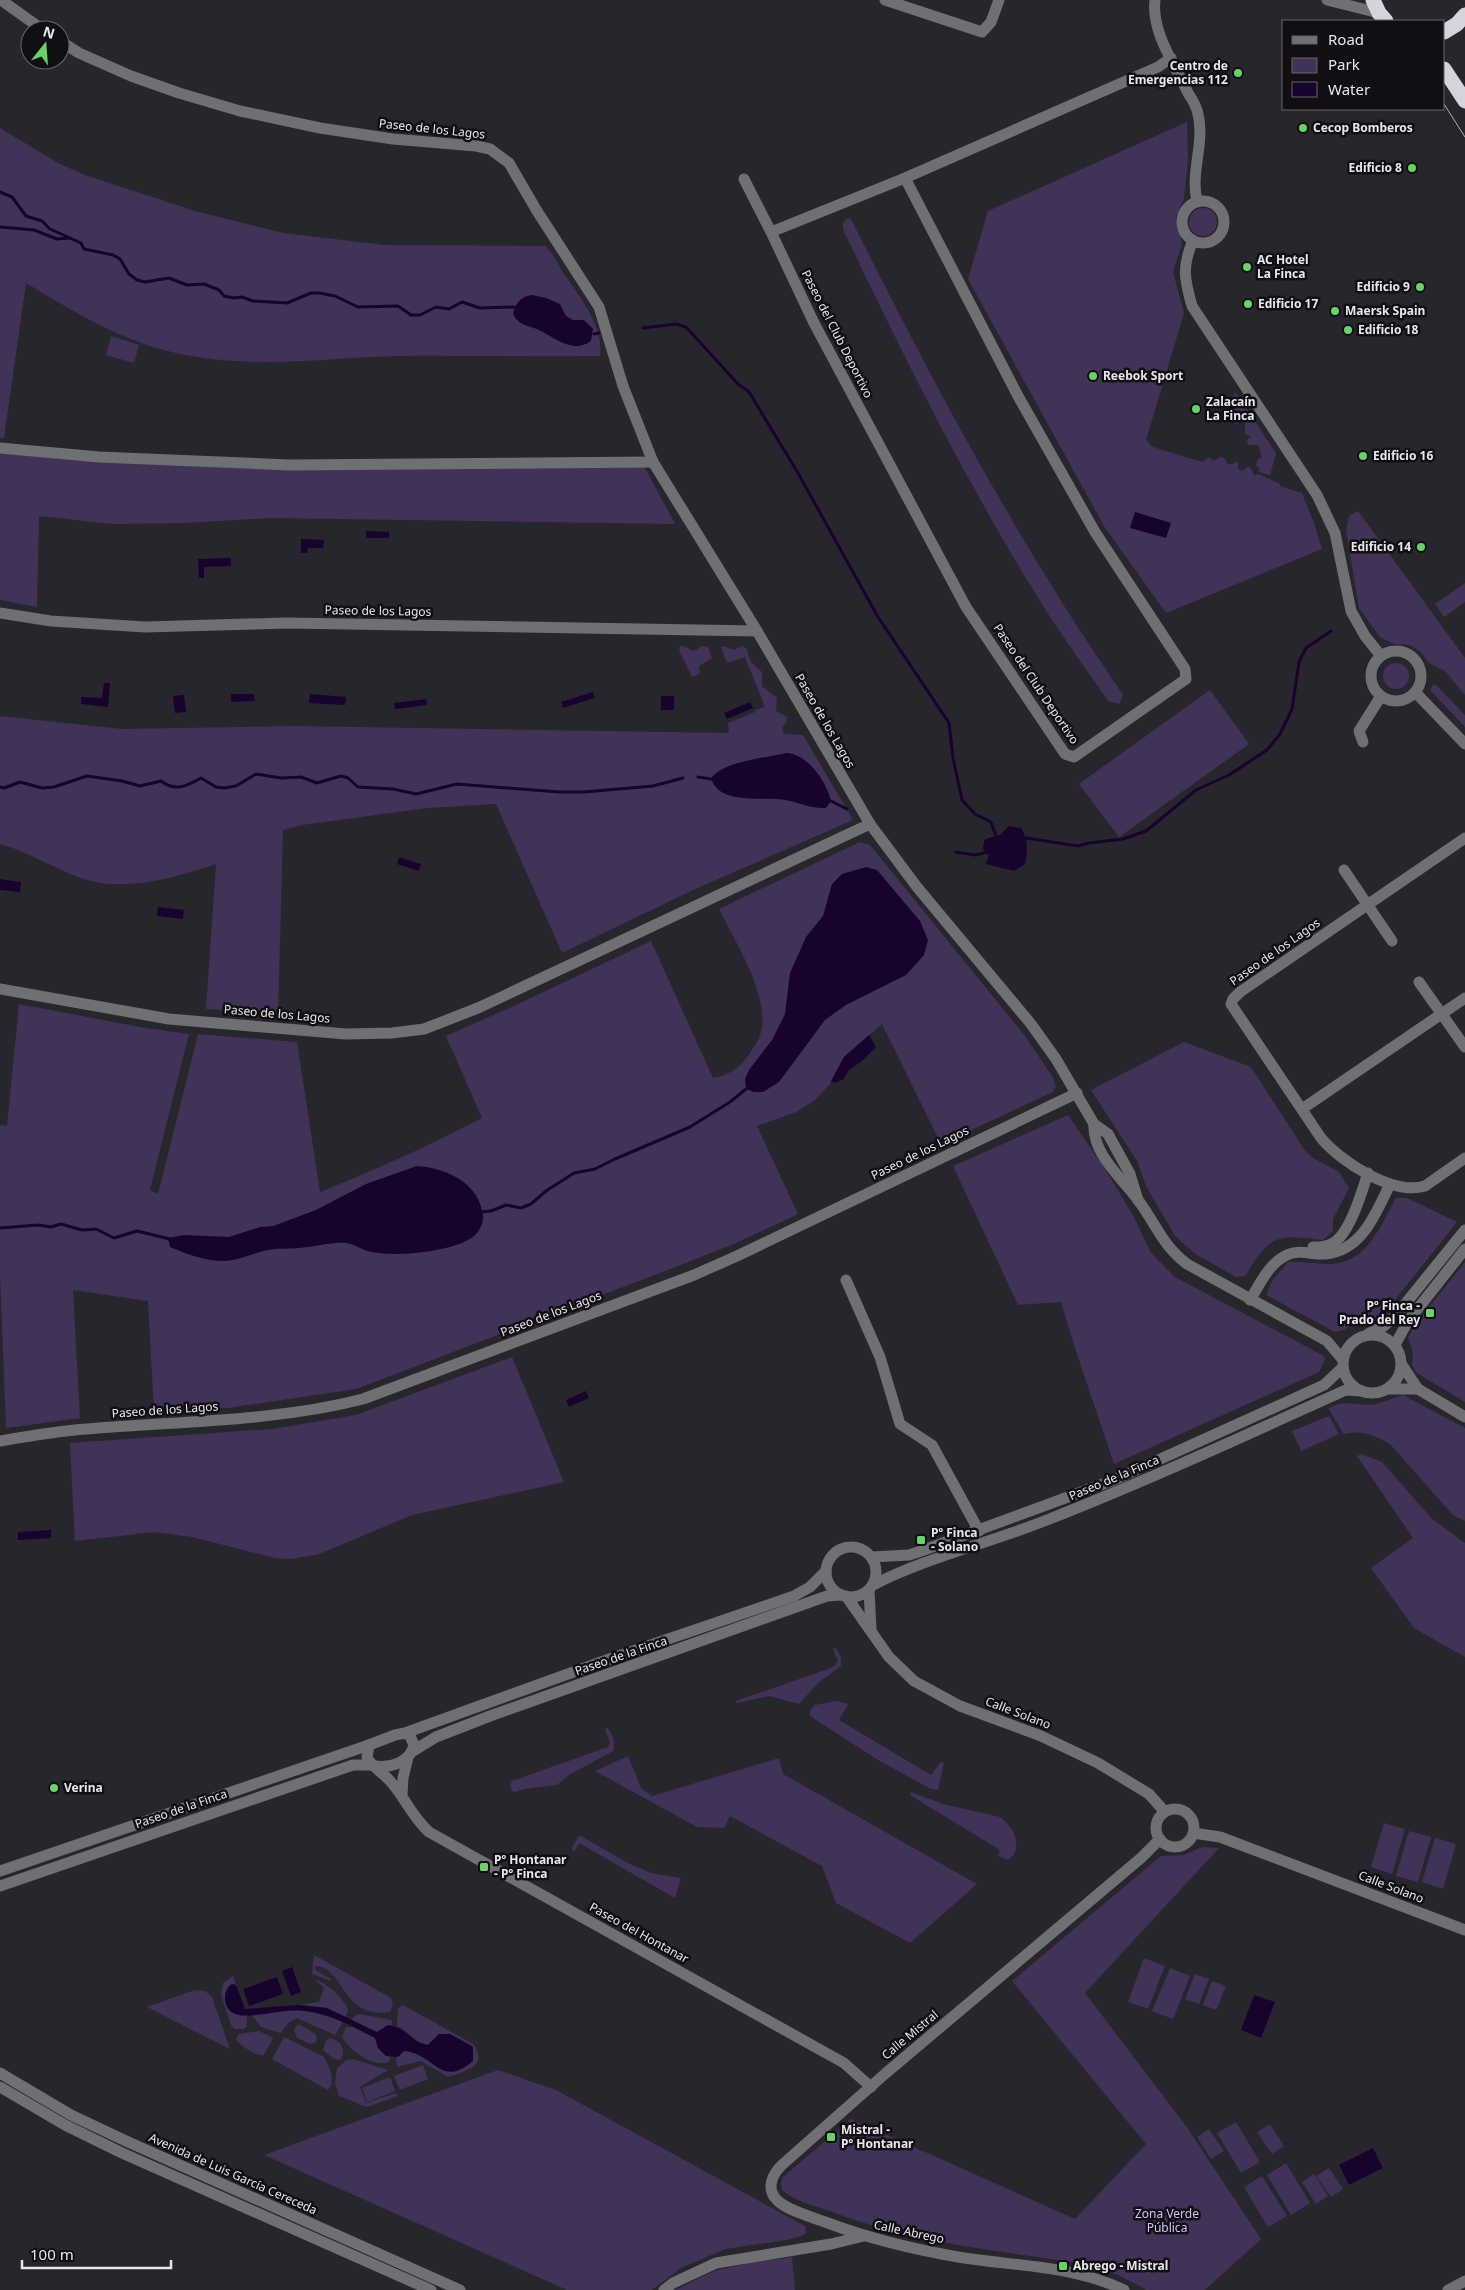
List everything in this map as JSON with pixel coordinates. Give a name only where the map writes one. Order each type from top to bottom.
[{"type":"highway","points":[[1445,31],[1457,24],[1465,15]]},
{"type":"highway","points":[[1445,70],[1465,100]]},
{"type":"street","points":[[1,0],[29,20]]},
{"type":"street","points":[[885,0],[982,32],[991,22],[999,0]]},
{"type":"street","points":[[1155,0],[1155,22],[1198,112],[1201,135],[1199,160],[1194,178],[1197,201]]},
{"type":"street","points":[[1328,0],[1380,11]]},
{"type":"street","name":"Paseo de los Lagos","points":[[70,46],[131,76],[179,93],[240,111],[394,139],[476,146],[490,149],[509,163],[537,211],[599,307],[623,386],[653,462],[757,631],[870,824],[917,887],[1031,1024],[1056,1059],[1094,1124],[1095,1140],[1117,1176],[1138,1200],[1160,1238],[1187,1264],[1327,1342],[1343,1364]]},
{"type":"street","points":[[772,232],[905,178],[1161,65],[1171,58]]},
{"type":"street","name":"Paseo del Club Deportivo","points":[[744,179],[772,232],[814,323],[966,606],[1064,754],[1074,756],[1186,679],[1185,669],[1095,532],[1018,396],[905,178]]},
{"type":"street","points":[[1204,200],[1216,205],[1223,214],[1225,224],[1219,237],[1213,241],[1206,243],[1192,240],[1183,230],[1183,216],[1191,204],[1197,201],[1204,200]]},
{"type":"street","points":[[1192,240],[1185,262],[1183,277],[1192,306],[1317,495],[1335,533],[1350,610],[1365,636],[1381,656]]},
{"type":"street","points":[[0,448],[98,457],[290,464],[653,462]]},
{"type":"street","name":"Paseo de los Lagos","points":[[0,613],[60,622],[145,627],[287,623],[757,631]]},
{"type":"street","points":[[1387,652],[1402,652],[1415,659],[1421,673],[1419,686],[1415,692],[1409,697],[1395,700],[1382,696],[1373,684],[1371,676],[1372,668],[1381,656],[1387,652]]},
{"type":"street","points":[[1415,692],[1465,744]]},
{"type":"street","points":[[1364,742],[1359,731],[1382,696]]},
{"type":"street","name":"Paseo de los Lagos","points":[[0,989],[169,1019],[346,1034],[392,1033],[424,1029],[437,1026],[487,1004],[870,824]]},
{"type":"street","name":"Paseo de los Lagos","points":[[1465,838],[1240,992],[1232,1001],[1233,1008],[1330,1149],[1368,1173],[1390,1184],[1408,1188],[1425,1186],[1465,1158]]},
{"type":"street","points":[[1344,870],[1392,941]]},
{"type":"street","points":[[1419,982],[1464,1047]]},
{"type":"street","points":[[1302,1109],[1465,998]]},
{"type":"street","name":"Paseo de los Lagos","points":[[0,1441],[88,1429],[235,1420],[320,1408],[363,1399],[686,1278],[737,1256],[1077,1093]]},
{"type":"street","points":[[1247,1298],[1262,1270],[1282,1251],[1297,1246],[1326,1246],[1337,1241],[1356,1207],[1368,1173]]},
{"type":"street","points":[[1247,1298],[1281,1258],[1297,1252],[1317,1254],[1336,1252],[1354,1242],[1362,1235],[1390,1184]]},
{"type":"street","points":[[1327,1342],[1352,1341],[1384,1326],[1465,1230]]},
{"type":"street","points":[[1395,1345],[1408,1321],[1465,1249]]},
{"type":"street","points":[[846,1280],[880,1357],[900,1424],[932,1445],[979,1532]]},
{"type":"street","points":[[1368,1334],[1383,1336],[1395,1345],[1402,1365],[1418,1390],[1465,1417]]},
{"type":"street","points":[[1352,1341],[1344,1353],[1343,1364],[1349,1382],[1362,1392],[1375,1393],[1387,1389],[1418,1390]]},
{"type":"street","name":"Paseo de la Finca","points":[[872,1557],[909,1555],[979,1532],[1114,1480],[1324,1385],[1343,1364]]},
{"type":"street","points":[[1387,1389],[1397,1379],[1402,1365]]},
{"type":"street","name":"Paseo de la Finca","points":[[871,1588],[913,1567],[1044,1521],[1125,1489],[1346,1390],[1362,1392]]},
{"type":"street","points":[[871,1588],[859,1596],[844,1596],[833,1589],[828,1581],[826,1571],[829,1559],[838,1550],[850,1546],[862,1549],[872,1557],[876,1566],[876,1576],[871,1588],[871,1631]]},
{"type":"street","name":"Paseo de la Finca","points":[[0,1871],[405,1733],[794,1596],[810,1587],[826,1571]]},
{"type":"street","name":"Paseo de la Finca","points":[[0,1886],[353,1765],[391,1766],[436,1736],[827,1596],[844,1596]]},
{"type":"street","name":"Calle Solano","points":[[844,1596],[889,1658],[905,1674],[929,1690],[960,1706],[1041,1736],[1092,1759],[1149,1794],[1164,1812]]},
{"type":"street","points":[[402,1795],[403,1778],[411,1754],[413,1740],[405,1733]]},
{"type":"street","points":[[369,1745],[367,1756],[373,1766]]},
{"type":"street","name":"Paseo del Hontanar","points":[[373,1766],[390,1780],[402,1795],[421,1826],[429,1832],[844,2063],[871,2088]]},
{"type":"street","points":[[1179,1809],[1186,1812],[1194,1825],[1193,1833],[1183,1845],[1175,1846],[1166,1844],[1160,1839],[1156,1832],[1156,1825],[1159,1817],[1164,1812],[1179,1809]]},
{"type":"street","name":"Calle Solano","points":[[1193,1833],[1220,1837],[1465,1930]]},
{"type":"street","name":"Calle Mistral","points":[[864,2236],[777,2201],[771,2186],[772,2177],[783,2164],[1141,1858],[1160,1839]]},
{"type":"street","name":"Avenida de Luis García Cereceda","points":[[0,2073],[71,2114],[126,2141],[460,2290]]},
{"type":"street","name":"Avenida de Luis García Cereceda","points":[[0,2087],[64,2125],[122,2153],[431,2290]]},
{"type":"street","name":"Calle Abrego","points":[[664,2290],[673,2283],[716,2263],[831,2244],[864,2236],[963,2258],[1094,2278],[1124,2290]]},
{"type":"street","points":[[1448,2290],[1465,2281]]},
{"type":"green space","name":"Reebok Sport","points":[[1187,122],[1188,160],[1184,199],[1176,217],[1182,244],[1173,272],[1184,313],[1146,440],[1153,447],[1202,462],[1209,457],[1213,461],[1221,457],[1228,464],[1238,461],[1238,469],[1242,471],[1248,467],[1251,468],[1254,476],[1258,474],[1280,484],[1280,486],[1302,493],[1322,549],[1166,613],[1104,526],[968,279],[988,211]]},
{"type":"green space","points":[[0,128],[58,163],[85,175],[195,211],[283,233],[385,245],[545,246],[584,303],[595,323],[600,345],[600,356],[395,356],[272,362],[212,359],[181,354],[133,340],[86,318],[26,283],[4,438],[0,438]]},
{"type":"green space","points":[[1203,208],[1213,212],[1217,222],[1213,232],[1203,236],[1193,232],[1189,222],[1193,212]]},
{"type":"green space","points":[[846,219],[851,219],[923,360],[1000,500],[1063,604],[1123,695],[1119,704],[1108,701],[1065,639],[986,511],[936,418],[866,277],[843,229],[843,223]]},
{"type":"green space","points":[[111,336],[139,345],[134,363],[106,355]]},
{"type":"green space","points":[[1236,393],[1276,453],[1270,475],[1259,472],[1259,468],[1256,466],[1257,460],[1262,457],[1258,445],[1248,445],[1247,440],[1251,436],[1245,434],[1245,423],[1240,421],[1237,424],[1234,423],[1235,405],[1229,399]]},
{"type":"green space","points":[[0,452],[22,455],[644,466],[675,524],[270,518],[186,523],[113,524],[39,516],[37,607],[0,600]]},
{"type":"green space","points":[[1358,511],[1465,658],[1465,695],[1445,671],[1429,663],[1420,651],[1410,645],[1394,644],[1380,637],[1359,608],[1346,530],[1349,516]]},
{"type":"green space","points":[[1465,583],[1465,602],[1444,617],[1435,604]]},
{"type":"green space","points":[[681,645],[694,651],[702,646],[708,647],[712,658],[699,666],[700,674],[692,677],[679,650]]},
{"type":"green space","points":[[742,646],[746,648],[751,662],[762,672],[762,686],[777,698],[776,711],[787,717],[782,728],[784,734],[803,735],[853,820],[693,890],[562,953],[496,804],[427,808],[302,825],[283,830],[278,1014],[206,1009],[216,864],[165,879],[130,884],[112,884],[78,877],[0,844],[0,716],[122,729],[294,726],[729,733],[728,723],[765,707],[745,657],[727,663],[721,647],[734,650]]},
{"type":"green space","points":[[1396,663],[1405,667],[1409,676],[1405,685],[1396,689],[1387,685],[1383,676],[1387,667]]},
{"type":"green space","points":[[1432,685],[1436,685],[1465,715],[1465,727],[1431,691]]},
{"type":"green space","points":[[1210,690],[1249,744],[1119,837],[1079,784]]},
{"type":"green space","points":[[860,842],[870,845],[1025,1036],[1052,1076],[1056,1086],[1053,1092],[941,1144],[882,1024],[844,1057],[829,1085],[815,1100],[796,1112],[757,1126],[798,1214],[734,1244],[356,1389],[228,1408],[154,1413],[148,1301],[73,1290],[80,1418],[6,1428],[0,1273],[0,1125],[7,1126],[19,1004],[145,1028],[189,1034],[150,1190],[158,1194],[198,1034],[297,1042],[320,1192],[402,1157],[482,1118],[446,1036],[651,941],[713,1078],[734,1070],[746,1058],[758,1040],[761,1032],[762,1018],[756,986],[742,953],[719,909]]},
{"type":"green space","points":[[1184,1042],[1251,1067],[1304,1149],[1313,1158],[1339,1172],[1349,1188],[1333,1219],[1333,1231],[1323,1240],[1284,1238],[1276,1240],[1261,1252],[1245,1276],[1236,1277],[1197,1255],[1175,1236],[1146,1186],[1137,1161],[1091,1090]]},
{"type":"green space","points":[[1068,1115],[1103,1166],[1134,1217],[1151,1253],[1175,1277],[1324,1356],[1325,1360],[1319,1372],[1114,1464],[1061,1302],[1018,1305],[953,1166]]},
{"type":"green space","points":[[1396,1198],[1407,1198],[1457,1222],[1387,1310],[1374,1319],[1361,1320],[1344,1330],[1335,1332],[1266,1295],[1272,1281],[1288,1262],[1333,1264],[1359,1254],[1380,1228]]},
{"type":"green space","points":[[1465,1262],[1465,1402],[1417,1373],[1412,1365],[1413,1353],[1408,1338],[1415,1325]]},
{"type":"green space","points":[[512,1357],[564,1482],[412,1515],[319,1554],[292,1559],[275,1558],[192,1537],[154,1532],[75,1541],[70,1443],[272,1429],[356,1415]]},
{"type":"green space","points":[[1403,1395],[1465,1428],[1465,1521],[1453,1515],[1390,1444],[1367,1434],[1357,1432],[1344,1434],[1328,1408],[1347,1403],[1376,1404]]},
{"type":"green space","points":[[1329,1416],[1339,1434],[1301,1451],[1292,1431]]},
{"type":"green space","points":[[1361,1454],[1382,1462],[1432,1519],[1465,1543],[1465,1657],[1414,1628],[1371,1568],[1413,1538],[1357,1456]]},
{"type":"green space","points":[[836,1648],[841,1658],[841,1666],[819,1682],[799,1704],[769,1696],[737,1703],[736,1701],[831,1668],[838,1661],[833,1649]]},
{"type":"green space","points":[[836,1701],[848,1704],[839,1720],[931,1775],[941,1762],[944,1763],[938,1790],[931,1789],[878,1760],[810,1716],[810,1710],[815,1705]]},
{"type":"green space","points":[[607,1728],[613,1739],[613,1751],[569,1775],[557,1785],[512,1791],[510,1785],[512,1781],[608,1747],[610,1742],[605,1729]]},
{"type":"green space","points":[[628,1756],[641,1788],[652,1796],[779,1758],[783,1774],[977,1884],[910,1943],[836,1903],[822,1866],[730,1816],[724,1828],[697,1827],[595,1771]]},
{"type":"green space","points":[[911,1792],[943,1804],[1000,1817],[1013,1831],[1016,1849],[1013,1855],[1008,1860],[998,1856],[1000,1850],[910,1795]]},
{"type":"green space","points":[[1384,1823],[1405,1829],[1392,1874],[1371,1867]]},
{"type":"green space","points":[[1409,1831],[1431,1837],[1418,1882],[1396,1876]]},
{"type":"green space","points":[[581,1836],[626,1862],[651,1873],[681,1878],[675,1898],[579,1843],[574,1852],[572,1848],[578,1837]]},
{"type":"green space","points":[[1435,1838],[1456,1844],[1443,1889],[1422,1882]]},
{"type":"green space","name":"Zona Verde Pública","points":[[1202,1847],[1219,1848],[1085,1993],[1186,2126],[1261,2239],[1205,2290],[1147,2290],[1118,2275],[1090,2265],[957,2245],[891,2231],[803,2202],[782,2190],[781,2183],[783,2177],[851,2119],[1075,2219],[1146,2144],[1012,1981],[1161,1856],[1184,1855]]},
{"type":"green space","points":[[314,1955],[391,1998],[393,2004],[390,2012],[374,2012],[362,2008],[353,2001],[325,1969],[315,1966],[315,1970],[331,1979],[331,1981],[312,1974]]},
{"type":"green space","points":[[1144,1958],[1165,1966],[1148,2009],[1128,2002]]},
{"type":"green space","points":[[1170,1968],[1190,1976],[1173,2019],[1152,2011]]},
{"type":"green space","points":[[1195,1974],[1209,1979],[1199,2004],[1185,1999]]},
{"type":"green space","points":[[233,1976],[236,1985],[232,1984],[241,2016],[247,2015],[247,2026],[244,2029],[234,2029],[231,2025],[221,1995],[223,1983]]},
{"type":"green space","points":[[315,1979],[330,1988],[344,2002],[348,2011],[345,2018],[327,2008],[299,2005],[319,2002],[324,1988]]},
{"type":"green space","points":[[1212,1981],[1226,1986],[1216,2010],[1203,2005]]},
{"type":"green space","points":[[195,1990],[205,1991],[212,1997],[230,2049],[147,2007]]},
{"type":"green space","points":[[403,2005],[473,2044],[479,2057],[477,2062],[467,2070],[448,2077],[421,2061],[397,2067],[396,2057],[403,2051],[417,2052],[427,2059],[473,2046],[450,2034],[439,2034],[428,2045],[419,2042],[397,2026],[398,2009]]},
{"type":"green space","points":[[286,2010],[315,2013],[343,2022],[335,2035],[297,2018],[288,2023],[281,2033],[261,2027],[252,2015]]},
{"type":"green space","points":[[358,2014],[388,2019],[392,2021],[392,2025],[388,2025],[377,2032],[350,2020]]},
{"type":"green space","points":[[298,2024],[316,2034],[317,2039],[315,2043],[311,2044],[297,2038],[294,2030]]},
{"type":"green space","points":[[346,2027],[353,2027],[375,2038],[378,2048],[386,2056],[390,2056],[389,2062],[376,2062],[362,2057],[342,2037]]},
{"type":"green space","points":[[259,2031],[273,2038],[264,2055],[248,2050],[236,2039],[239,2034]]},
{"type":"green space","points":[[284,2037],[324,2057],[332,2078],[328,2090],[272,2059]]},
{"type":"green space","points":[[330,2038],[337,2041],[343,2047],[342,2057],[339,2060],[334,2059],[323,2050],[326,2040]]},
{"type":"green space","points":[[353,2059],[388,2070],[360,2087],[366,2103],[396,2093],[398,2096],[367,2107],[339,2096],[335,2084],[337,2068],[347,2060]]},
{"type":"green space","points":[[423,2065],[428,2079],[400,2090],[394,2076]]},
{"type":"green space","points":[[498,2070],[556,2090],[805,2226],[806,2233],[802,2236],[786,2240],[725,2249],[681,2268],[652,2290],[567,2290],[264,2155]]},
{"type":"green space","points":[[390,2077],[395,2091],[367,2102],[362,2088]]},
{"type":"green space","points":[[1236,2122],[1260,2162],[1241,2173],[1217,2133]]},
{"type":"green space","points":[[1270,2124],[1284,2146],[1272,2154],[1257,2132]]},
{"type":"green space","points":[[1209,2129],[1224,2151],[1211,2159],[1197,2137]]},
{"type":"green space","points":[[1286,2163],[1310,2203],[1291,2215],[1267,2175]]},
{"type":"green space","points":[[1329,2168],[1343,2189],[1331,2197],[1316,2176]]},
{"type":"green space","points":[[1314,2174],[1328,2196],[1316,2204],[1302,2182]]},
{"type":"green space","points":[[1262,2176],[1287,2216],[1268,2227],[1244,2187]]},
{"type":"green space","points":[[792,2257],[795,2290],[675,2290],[714,2271],[755,2262]]},
{"type":"water","points":[[532,295],[560,304],[566,316],[573,320],[584,320],[593,329],[591,341],[584,345],[571,345],[518,321],[513,314],[515,307],[519,301]]},
{"type":"water","points":[[1135,512],[1171,523],[1166,538],[1130,528]]},
{"type":"water","points":[[366,531],[389,532],[389,538],[366,538]]},
{"type":"water","points":[[301,539],[324,540],[323,548],[308,548],[307,553],[301,553]]},
{"type":"water","points":[[231,558],[231,566],[204,567],[204,578],[199,578],[198,559]]},
{"type":"water","points":[[104,683],[110,683],[108,707],[81,704],[81,697],[102,698]]},
{"type":"water","points":[[593,692],[595,698],[563,708],[561,702]]},
{"type":"water","points":[[231,694],[254,694],[255,701],[231,702]]},
{"type":"water","points":[[310,694],[346,697],[345,705],[309,703]]},
{"type":"water","points":[[184,695],[186,712],[175,713],[173,696]]},
{"type":"water","points":[[661,696],[674,696],[674,710],[661,710]]},
{"type":"water","points":[[426,699],[427,705],[395,709],[394,703]]},
{"type":"water","points":[[750,702],[753,708],[727,719],[724,713]]},
{"type":"water","points":[[786,753],[802,758],[815,770],[829,793],[831,801],[826,808],[785,800],[732,796],[723,793],[716,787],[711,778],[717,772],[735,764]]},
{"type":"water","points":[[1009,826],[1021,828],[1027,845],[1025,864],[1014,871],[986,864],[989,855],[984,853],[983,846],[985,839],[1000,835]]},
{"type":"water","points":[[399,857],[421,864],[419,871],[397,864]]},
{"type":"water","points":[[866,867],[877,870],[920,921],[928,940],[924,955],[906,975],[846,1005],[825,1020],[779,1082],[763,1092],[754,1092],[746,1089],[745,1079],[749,1070],[772,1040],[785,1014],[790,973],[806,937],[823,916],[832,884],[842,874]]},
{"type":"water","points":[[0,879],[21,882],[20,892],[0,890]]},
{"type":"water","points":[[158,907],[184,910],[183,919],[157,916]]},
{"type":"water","points":[[869,1035],[876,1047],[862,1061],[849,1070],[844,1079],[835,1083],[831,1081],[844,1057]]},
{"type":"water","points":[[417,1166],[428,1167],[450,1174],[460,1179],[476,1195],[483,1219],[481,1226],[474,1236],[447,1248],[407,1254],[372,1252],[352,1244],[331,1243],[299,1248],[272,1249],[226,1261],[201,1258],[170,1247],[168,1238],[184,1235],[229,1237],[260,1227],[273,1226],[316,1210],[366,1184]]},
{"type":"water","points":[[586,1391],[589,1398],[569,1407],[566,1400]]},
{"type":"water","points":[[51,1530],[51,1538],[18,1540],[18,1532]]},
{"type":"water","points":[[292,1967],[301,1992],[291,1996],[282,1971]]},
{"type":"water","points":[[277,1977],[283,1994],[249,2006],[243,1989]]},
{"type":"water","points":[[232,1984],[236,1985],[245,2009],[299,2005],[327,2008],[377,2032],[388,2025],[395,2027],[417,2041],[428,2045],[439,2034],[450,2034],[473,2047],[473,2061],[462,2069],[453,2072],[438,2068],[415,2053],[404,2051],[398,2057],[386,2056],[378,2048],[375,2038],[342,2021],[315,2013],[298,2010],[248,2016],[233,2013],[227,2007],[225,1999],[225,1994]]},
{"type":"water","points":[[1254,1995],[1275,2002],[1261,2038],[1241,2030]]},
{"type":"water","points":[[1373,2148],[1383,2168],[1349,2185],[1339,2165]]},
{"type":"waterway","points":[[0,192],[12,197],[26,216],[42,221],[50,229],[81,243],[84,249],[113,255],[120,259],[129,274],[137,280],[145,282],[169,278],[187,285],[204,284],[219,290],[224,296],[242,297],[253,301],[287,303],[311,293],[319,293],[335,296],[358,307],[398,306],[411,315],[420,315],[436,307],[449,309],[462,302],[480,308],[514,307]]},
{"type":"waterway","points":[[0,227],[34,230],[57,239],[70,238]]},
{"type":"waterway","points":[[643,328],[676,324],[686,327],[738,384],[749,392],[798,473],[878,617],[949,723],[953,758],[962,800],[975,814],[991,822],[996,836]]},
{"type":"waterway","points":[[594,334],[599,333]]},
{"type":"waterway","points":[[1026,838],[1078,846],[1123,839],[1146,831],[1196,790],[1229,775],[1267,750],[1280,734],[1292,709],[1299,662],[1306,648],[1331,631]]},
{"type":"waterway","points":[[0,787],[4,788],[20,782],[42,788],[54,787],[87,776],[122,781],[140,786],[161,781],[176,787],[181,787],[201,778],[216,787],[224,788],[236,786],[256,774],[281,778],[301,777],[317,783],[341,776],[348,778],[358,787],[393,789],[416,794],[457,784],[559,792],[584,792],[653,786],[683,778]]},
{"type":"waterway","points":[[698,777],[711,779]]},
{"type":"waterway","points":[[831,801],[847,809]]},
{"type":"waterway","points":[[956,852],[975,855],[984,853]]},
{"type":"waterway","points":[[481,1212],[491,1211],[506,1205],[521,1208],[531,1204],[546,1191],[574,1173],[595,1169],[690,1127],[730,1102],[746,1089]]},
{"type":"waterway","points":[[0,1228],[38,1225],[51,1227],[61,1224],[82,1230],[96,1229],[114,1238],[137,1231],[170,1239]]},
{"type":"tram line","points":[[1445,106],[1465,137]]},
{"type":"place","name":"Centro de Emergencias 112","points":[[1238,73]]},
{"type":"place","name":"Cecop Bomberos","points":[[1303,128]]},
{"type":"place","name":"Edificio 8","points":[[1412,168]]},
{"type":"place","name":"AC Hotel La Finca","points":[[1247,267]]},
{"type":"place","name":"Edificio 9","points":[[1420,287]]},
{"type":"place","name":"Edificio 17","points":[[1248,304]]},
{"type":"place","name":"Maersk Spain","points":[[1335,311]]},
{"type":"place","name":"Edificio 18","points":[[1348,330]]},
{"type":"place","name":"Reebok Sport","points":[[1093,376]]},
{"type":"place","name":"Zalacaín La Finca","points":[[1196,409]]},
{"type":"place","name":"Edificio 16","points":[[1363,456]]},
{"type":"place","name":"Edificio 14","points":[[1421,547]]},
{"type":"place","name":"Pº Finca - Prado del Rey","points":[[1430,1313]]},
{"type":"place","name":"Pº Finca - Solano","points":[[921,1540]]},
{"type":"place","name":"Verina","points":[[54,1788]]},
{"type":"place","name":"Pº Hontanar - Pº Finca","points":[[484,1867]]},
{"type":"place","name":"Mistral - Pº Hontanar","points":[[831,2137]]},
{"type":"place","name":"Abrego - Mistral","points":[[1063,2266]]}]
